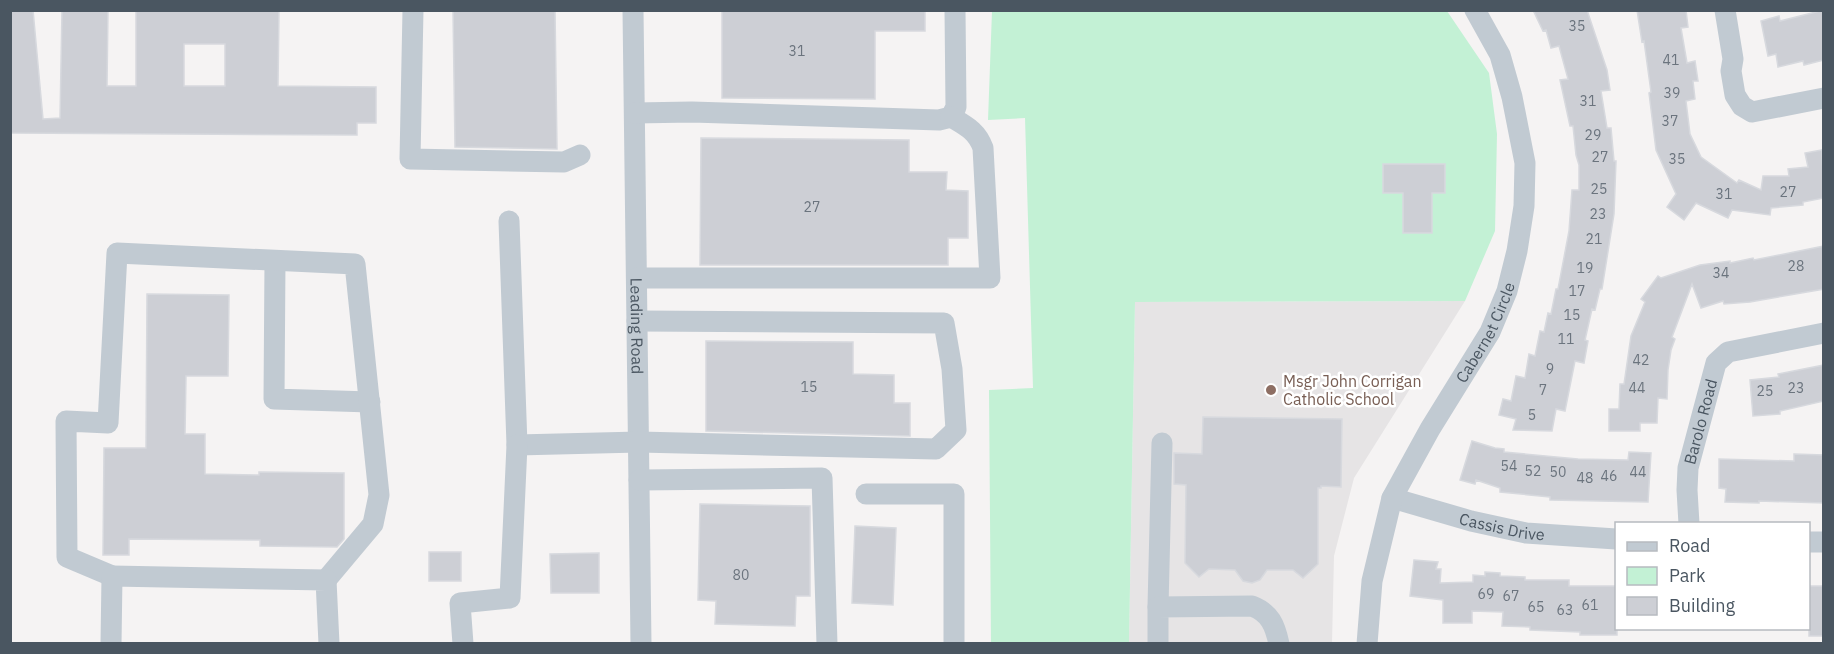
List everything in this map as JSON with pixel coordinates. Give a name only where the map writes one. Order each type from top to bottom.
[{"type":"street","points":[[413,10],[410,159],[564,162],[580,155]]},
{"type":"street","name":"Leading Road","points":[[633,10],[641,644]]},
{"type":"street","points":[[951,117],[956,107],[955,10]]},
{"type":"street","name":"Cabernet Circle","points":[[1367,644],[1372,581],[1392,498],[1430,429],[1490,332],[1507,291],[1517,251],[1524,206],[1525,163],[1512,97],[1500,55],[1475,10]]},
{"type":"street","points":[[1725,10],[1733,59],[1731,70],[1735,95],[1743,106],[1752,112],[1824,98]]},
{"type":"street","points":[[635,113],[692,112],[939,120],[951,117],[972,129],[980,138],[983,148],[990,278],[637,278]]},
{"type":"street","points":[[463,644],[460,603],[510,598],[517,445],[509,221]]},
{"type":"street","points":[[326,580],[112,576],[67,557],[66,421],[108,423],[117,253],[355,264],[379,495],[373,524],[326,580],[329,644]]},
{"type":"street","points":[[275,261],[274,399],[369,402]]},
{"type":"street","points":[[517,445],[639,442],[936,448],[956,430],[952,369],[944,323],[637,321]]},
{"type":"street","name":"Barolo Road","points":[[1689,522],[1686,490],[1689,468],[1716,363],[1728,352],[1824,333]]},
{"type":"street","points":[[1158,644],[1162,442]]},
{"type":"street","points":[[639,480],[822,478],[827,644]]},
{"type":"street","points":[[866,494],[954,494],[954,644]]},
{"type":"street","name":"Cassis Drive","points":[[1392,498],[1526,533],[1615,539]]},
{"type":"street","points":[[111,644],[112,576]]},
{"type":"street","points":[[1158,607],[1252,606],[1264,610],[1272,621],[1279,644]]},
{"type":"shaded area","name":"Msgr John Corrigan Catholic School","points":[[1465,301],[1354,478],[1334,556],[1332,643],[1129,644],[1135,302]]},
{"type":"green space","points":[[992,11],[1447,11],[1489,73],[1497,134],[1495,231],[1465,301],[1135,302],[1129,643],[991,643],[989,390],[1033,388],[1025,118],[988,120]]},
{"type":"building","points":[[10,10],[33,10],[43,119],[60,118],[62,10],[108,10],[107,86],[136,86],[136,10],[279,10],[278,86],[376,87],[376,123],[357,123],[357,135],[10,133]],"holes":[[[184,44],[225,44],[225,86],[184,86]]]},
{"type":"building","points":[[453,10],[555,10],[557,149],[455,147]]},
{"type":"building","points":[[722,10],[925,10],[925,31],[875,31],[875,99],[722,98]]},
{"type":"building","points":[[1533,10],[1587,10],[1607,70],[1610,90],[1601,91],[1607,128],[1611,128],[1614,161],[1616,161],[1614,214],[1602,289],[1600,289],[1595,310],[1592,309],[1585,340],[1588,341],[1584,363],[1575,361],[1565,411],[1556,409],[1552,431],[1513,430],[1516,419],[1499,415],[1503,399],[1511,401],[1516,376],[1525,378],[1529,354],[1535,356],[1540,331],[1544,332],[1548,313],[1551,314],[1569,231],[1572,190],[1579,190],[1579,165],[1573,126],[1570,126],[1560,80],[1568,79],[1559,46],[1551,48],[1546,30],[1543,31]]},
{"type":"building","points":[[1637,10],[1686,10],[1688,27],[1681,28],[1687,63],[1695,61],[1698,81],[1693,81],[1695,99],[1686,101],[1690,134],[1701,157],[1737,183],[1739,180],[1761,190],[1763,176],[1789,176],[1788,169],[1808,167],[1805,153],[1822,150],[1824,198],[1803,202],[1803,205],[1771,208],[1770,215],[1732,210],[1728,218],[1696,203],[1684,220],[1667,207],[1676,194],[1656,150],[1649,93],[1651,92]]},
{"type":"building","points":[[1824,10],[1824,60],[1804,65],[1803,61],[1778,67],[1776,54],[1768,56],[1761,21],[1779,16],[1780,21]]},
{"type":"building","points":[[701,138],[909,140],[909,172],[947,172],[946,190],[968,191],[968,238],[948,238],[948,265],[700,265]]},
{"type":"building","points":[[1383,164],[1445,164],[1445,193],[1432,193],[1432,233],[1403,233],[1403,193],[1383,193]]},
{"type":"building","points":[[1824,246],[1824,289],[1750,302],[1724,304],[1723,301],[1701,308],[1692,284],[1672,337],[1675,339],[1668,370],[1667,399],[1658,398],[1657,423],[1640,423],[1640,431],[1609,431],[1609,409],[1619,409],[1620,384],[1624,384],[1631,336],[1645,302],[1641,299],[1658,276],[1661,278],[1700,265],[1730,261],[1730,263],[1753,258],[1754,260]]},
{"type":"building","points":[[147,294],[229,295],[228,376],[186,376],[185,434],[205,434],[205,474],[344,473],[344,539],[337,547],[260,546],[260,540],[129,539],[129,555],[103,555],[104,448],[146,448]]},
{"type":"building","points":[[706,341],[853,342],[853,374],[894,375],[894,403],[910,403],[910,436],[706,431]]},
{"type":"building","points":[[1824,365],[1824,401],[1780,411],[1780,414],[1753,416],[1750,380],[1779,377],[1778,374]]},
{"type":"building","points":[[1203,417],[1342,419],[1341,487],[1321,486],[1318,488],[1318,564],[1303,578],[1293,570],[1267,570],[1260,580],[1252,583],[1243,581],[1235,570],[1209,569],[1199,577],[1185,563],[1186,485],[1174,484],[1174,453],[1202,454]]},
{"type":"building","points":[[1472,441],[1504,449],[1504,452],[1578,459],[1628,460],[1629,452],[1651,453],[1648,502],[1550,500],[1550,497],[1500,492],[1500,488],[1476,480],[1475,484],[1460,480]]},
{"type":"building","points":[[1794,454],[1824,455],[1824,503],[1725,502],[1726,489],[1719,488],[1719,459],[1794,461]]},
{"type":"building","points":[[700,504],[810,506],[810,596],[796,596],[795,626],[715,624],[716,601],[698,600]]},
{"type":"building","points":[[855,526],[896,528],[893,605],[852,603]]},
{"type":"building","points":[[429,552],[461,552],[461,581],[429,581]]},
{"type":"building","points":[[599,553],[599,593],[551,593],[550,554]]},
{"type":"building","points":[[1414,560],[1438,562],[1436,569],[1441,569],[1440,583],[1473,582],[1473,575],[1485,576],[1485,572],[1500,573],[1500,576],[1525,577],[1525,580],[1569,580],[1569,586],[1615,586],[1617,635],[1580,635],[1580,632],[1530,630],[1530,627],[1502,626],[1503,612],[1472,611],[1472,623],[1443,623],[1443,600],[1410,596]]},
{"type":"building","points":[[1810,586],[1824,586],[1824,636],[1809,636]]},
{"type":"place","name":"Msgr John Corrigan Catholic School","points":[[1271,390]]}]
